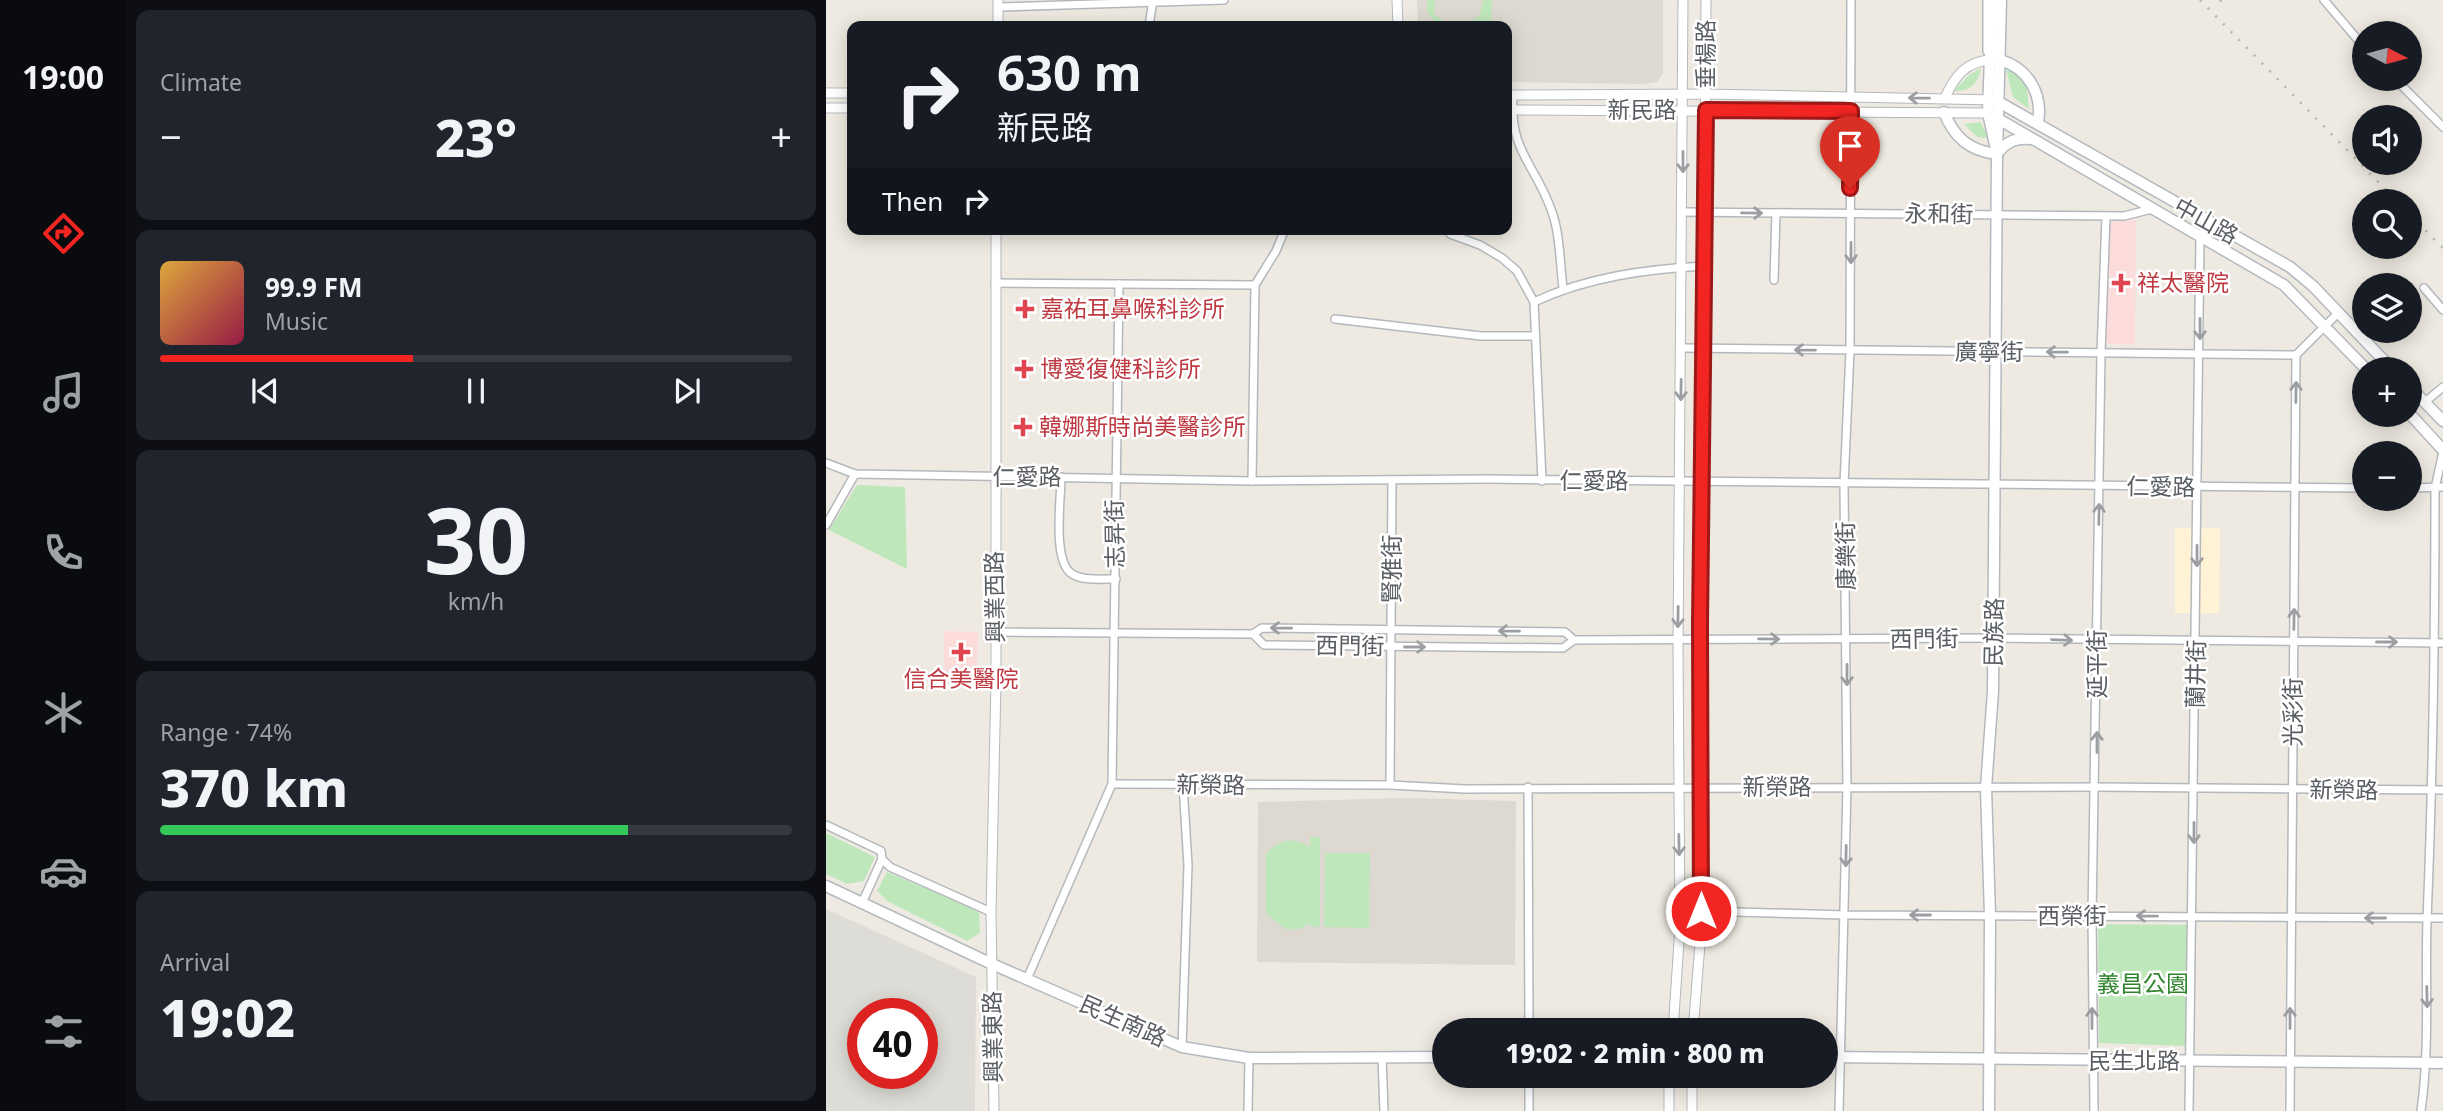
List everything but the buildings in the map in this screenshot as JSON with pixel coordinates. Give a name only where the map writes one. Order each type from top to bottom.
[{"type":"main road","points":[[1989,0],[1995,43]]},
{"type":"main road","points":[[1995,43],[2004,0]]},
{"type":"main road","name":"民族路","points":[[1989,1111],[1990,916],[1986,788],[1994,638],[1997,153],[1993,115],[1995,43]]},
{"type":"main road","points":[[1995,60],[2015,66],[2029,78],[2039,103],[2038,122]]},
{"type":"main road","name":"中山路","points":[[1993,100],[2038,122],[2163,197],[2296,271],[2380,357]]},
{"type":"main road","points":[[1944,112],[1952,130],[1966,144],[1980,151],[1997,153],[2004,145],[2013,141],[2035,139]]},
{"type":"main road","name":"中山路","points":[[1993,115],[2284,285],[2354,357]]},
{"type":"main road","points":[[2152,209],[2163,197]]},
{"type":"main road","points":[[2422,399],[2443,421]]},
{"type":"main road","points":[[2422,427],[2443,451]]},
{"type":"main road","name":"民生南路","points":[[826,886],[992,964],[1182,1047],[1248,1058],[1432,1057]]},
{"type":"main road","name":"民生北路","points":[[1838,1057],[2443,1063]]},
{"type":"street","points":[[998,21],[999,3],[1224,0]]},
{"type":"street","points":[[1397,0],[1398,21]]},
{"type":"street","name":"垂楊路","points":[[1674,1018],[1680,919],[1678,639],[1684,0]]},
{"type":"street","name":"垂楊路","points":[[1694,1018],[1701,911],[1700,638],[1704,482],[1706,0]]},
{"type":"street","name":"康樂街","points":[[1839,1111],[1838,1057],[1846,915],[1847,641],[1844,484],[1850,351],[1851,0]]},
{"type":"street","points":[[2324,0],[2352,33]]},
{"type":"street","points":[[1150,21],[1153,1]]},
{"type":"street","points":[[1945,98],[1962,71],[1978,60],[1995,60]]},
{"type":"street","points":[[2407,91],[2443,127]]},
{"type":"street","points":[[826,93],[847,93]]},
{"type":"street","name":"新民路","points":[[1512,95],[1706,94],[1993,100]]},
{"type":"street","points":[[826,108],[847,108]]},
{"type":"street","name":"新民路","points":[[1512,110],[1851,111],[1993,115]]},
{"type":"street","points":[[1512,128],[1519,149],[1553,212],[1563,288]]},
{"type":"street","name":"永和街","points":[[1684,212],[2124,216],[2152,209]]},
{"type":"street","points":[[1774,280],[1776,213]]},
{"type":"street","name":"延平街","points":[[2094,1111],[2092,915],[2101,353],[2106,216]]},
{"type":"street","points":[[2200,236],[2210,222]]},
{"type":"street","name":"興業西路","points":[[992,964],[996,235]]},
{"type":"street","points":[[1252,481],[1255,285],[1276,251],[1282,235]]},
{"type":"street","points":[[1453,235],[1480,245],[1502,258],[1517,271],[1534,302],[1533,336],[1542,481]]},
{"type":"street","name":"蘭井街","points":[[2189,1111],[2197,642],[2200,236]]},
{"type":"street","points":[[1534,302],[1563,288],[1622,275],[1705,266]]},
{"type":"street","points":[[995,283],[1255,285]]},
{"type":"street","name":"志昇街","points":[[1112,784],[1116,579],[1114,479],[1119,284]]},
{"type":"street","points":[[2424,288],[2443,310]]},
{"type":"street","points":[[2296,355],[2323,325],[2337,314]]},
{"type":"street","points":[[1335,319],[1481,336],[1533,336]]},
{"type":"street","name":"廣寧街","points":[[1682,348],[2296,355]]},
{"type":"street","name":"光彩街","points":[[2290,1111],[2296,355]]},
{"type":"street","points":[[2425,402],[2443,387]]},
{"type":"street","points":[[2421,1111],[2428,1063],[2427,918],[2439,643],[2439,488],[2443,451]]},
{"type":"street","name":"仁愛路","points":[[826,463],[855,474],[1114,479],[1680,481],[2352,488]]},
{"type":"street","points":[[826,525],[855,474]]},
{"type":"street","points":[[1062,477],[1059,545],[1064,566],[1072,574],[1084,578],[1116,579]]},
{"type":"street","name":"賢雅街","points":[[1390,785],[1392,480]]},
{"type":"street","name":"西門街","points":[[995,632],[1253,634],[1262,628],[1565,632],[1574,640]]},
{"type":"street","name":"西門街","points":[[1253,634],[1264,645],[1563,648],[1574,640],[1700,638],[2439,643]]},
{"type":"street","points":[[1027,979],[1112,784]]},
{"type":"street","name":"新榮路","points":[[1112,784],[1390,785],[1465,789],[2096,787],[2443,790]]},
{"type":"street","points":[[1182,1047],[1188,865],[1183,785]]},
{"type":"street","points":[[1528,787],[1529,1018]]},
{"type":"street","points":[[826,825],[881,850],[882,859],[862,903]]},
{"type":"street","points":[[882,859],[890,867],[991,912]]},
{"type":"street","name":"西榮街","points":[[1701,911],[1846,915],[2443,918]]},
{"type":"street","name":"興業東路","points":[[992,964],[994,1111]]},
{"type":"street","points":[[1382,1057],[1384,1111]]},
{"type":"street","points":[[1248,1058],[1248,1111]]},
{"type":"street","points":[[1529,1111],[1530,1088]]},
{"type":"street","points":[[1669,1088],[1669,1111]]},
{"type":"street","points":[[1692,1088],[1692,1111]]},
{"type":"shaded area","points":[[1417,0],[1663,0],[1663,73],[1657,82],[1643,84],[1512,82],[1512,21],[1418,21]]},
{"type":"shaded area","name":"祥太醫院","points":[[2136,220],[2135,344],[2105,344],[2109,222]]},
{"type":"shaded area","points":[[2175,528],[2220,528],[2219,613],[2175,613]]},
{"type":"shaded area","name":"信合美醫院","points":[[944,631],[978,632],[977,673],[944,673]]},
{"type":"shaded area","points":[[1407,798],[1516,801],[1515,965],[1257,962],[1258,802]]},
{"type":"shaded area","points":[[826,909],[976,977],[975,1111],[826,1111]]},
{"type":"green space","points":[[1427,0],[1435,0],[1434,14],[1444,21],[1434,21],[1427,11]]},
{"type":"green space","points":[[1483,0],[1492,0],[1491,21],[1471,21],[1480,15]]},
{"type":"green space","points":[[1981,68],[1972,86],[1954,91],[1969,75]]},
{"type":"green space","points":[[2006,69],[2018,73],[2027,87],[2029,109],[2013,97]]},
{"type":"green space","points":[[1980,122],[1989,138],[1977,137],[1964,124]]},
{"type":"green space","points":[[857,485],[905,487],[907,569],[829,530]]},
{"type":"green space","points":[[826,833],[875,857],[864,881],[847,884],[826,874]]},
{"type":"green space","points":[[1310,837],[1320,837],[1320,927],[1311,927],[1310,923],[1300,929],[1285,929],[1266,913],[1266,854],[1281,842],[1292,840],[1310,847]]},
{"type":"green space","points":[[1325,853],[1370,853],[1369,928],[1324,927]]},
{"type":"green space","points":[[887,872],[979,911],[980,933],[967,941],[887,901],[877,891]]},
{"type":"green space","name":"義昌公園","points":[[2098,924],[2188,925],[2185,1046],[2099,1043]]},
{"type":"railway","points":[[2200,0],[2385,189]]},
{"type":"railway","points":[[2220,0],[2223,3]]},
{"type":"railway","points":[[2422,227],[2443,248]]},
{"type":"place","name":"祥太醫院","points":[[2121,283]]},
{"type":"place","name":"嘉祐耳鼻喉科診所","points":[[1025,309]]},
{"type":"place","name":"博愛復健科診所","points":[[1024,369]]},
{"type":"place","name":"韓娜斯時尚美醫診所","points":[[1023,427]]},
{"type":"place","name":"信合美醫院","points":[[961,652]]},
{"type":"route","points":[[1701,911],[1700,624],[1704,482],[1706,110],[1851,111],[1850,188]]}]
